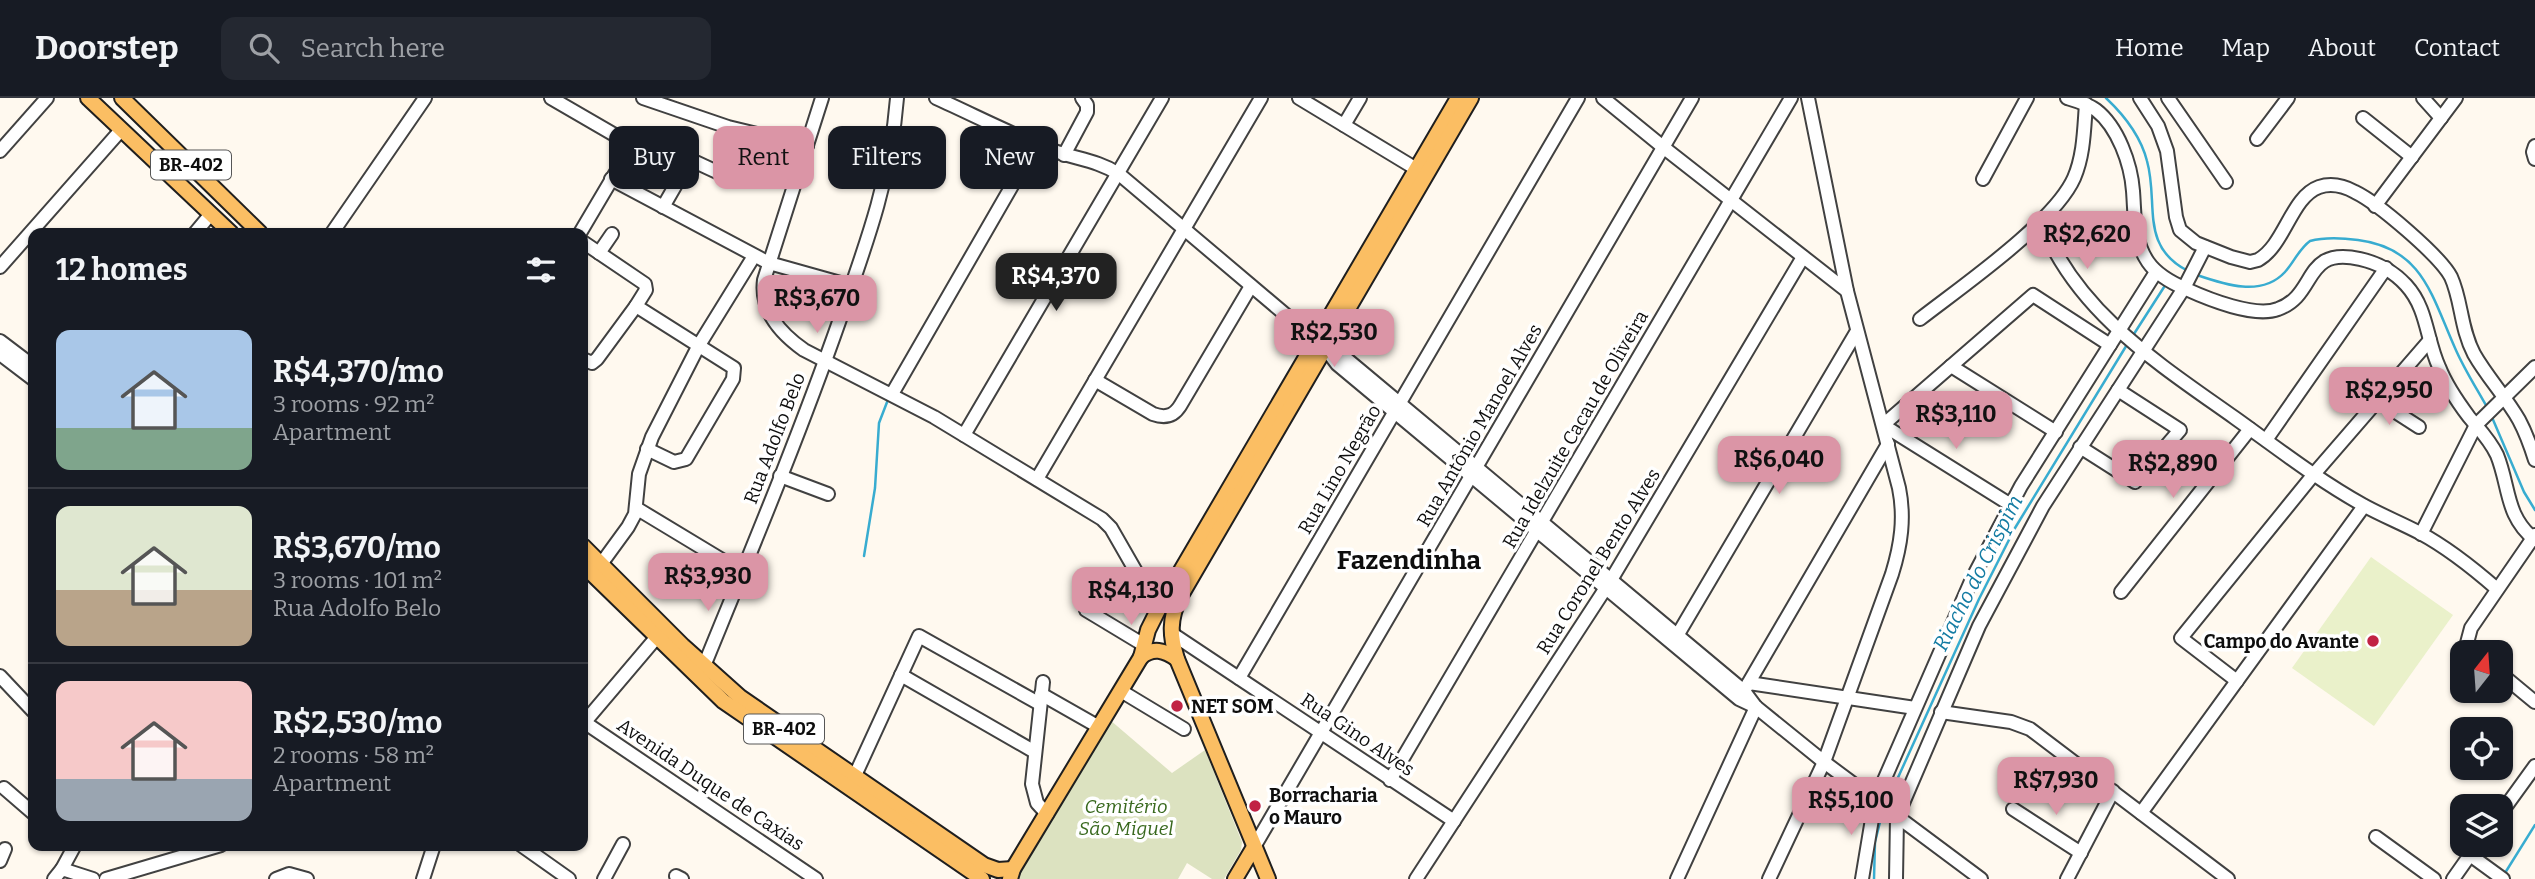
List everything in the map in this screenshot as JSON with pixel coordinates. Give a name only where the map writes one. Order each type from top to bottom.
[{"type":"main road","name":"BR-402","points":[[88,98],[221,228]]},
{"type":"main road","name":"BR-402","points":[[122,98],[255,228]]},
{"type":"main road","points":[[1177,659],[1159,650],[1142,651],[1158,610],[1242,478],[1321,344],[1421,172],[1458,98]]},
{"type":"main road","points":[[1421,172],[1471,98]]},
{"type":"main road","points":[[1171,633],[1176,605],[1242,478]]},
{"type":"main road","name":"BR-402","points":[[588,551],[767,725]]},
{"type":"main road","name":"BR-402","points":[[588,570],[723,701],[767,725],[852,783],[982,879]]},
{"type":"main road","points":[[1158,610],[1171,633],[1177,659],[1268,879]]},
{"type":"main road","name":"BR-402","points":[[852,783],[984,865],[1012,874],[1142,651]]},
{"type":"main road","name":"Rua Antônio Manoel Alves","points":[[1235,879],[1254,846]]},
{"type":"street","points":[[0,151],[47,98]]},
{"type":"street","points":[[335,228],[425,98]]},
{"type":"street","points":[[551,98],[609,132]]},
{"type":"street","points":[[643,98],[728,126]]},
{"type":"street","points":[[813,126],[822,98]]},
{"type":"street","name":"Rua Adolfo Belo","points":[[704,666],[825,362],[851,286],[883,189],[892,145],[897,98]]},
{"type":"street","points":[[936,98],[997,126]]},
{"type":"street","points":[[1064,155],[1087,112],[1087,105],[1082,98]]},
{"type":"street","points":[[964,435],[1163,98]]},
{"type":"street","points":[[1037,479],[1261,98]]},
{"type":"street","points":[[1299,98],[1421,172]]},
{"type":"street","points":[[1344,125],[1360,98]]},
{"type":"street","name":"Rua Lino Negrão","points":[[1239,678],[1578,98]]},
{"type":"street","points":[[1604,98],[1662,147],[1847,291]]},
{"type":"street","name":"Rua Antônio Manoel Alves","points":[[1254,846],[1692,98]]},
{"type":"street","name":"Rua Idelzuite Cacau de Oliveira","points":[[1390,780],[1791,98]]},
{"type":"street","points":[[1769,879],[1824,762],[1892,574],[1900,545],[1903,516],[1902,500],[1847,291],[1809,104],[1822,98]]},
{"type":"street","points":[[1983,179],[2027,98]]},
{"type":"street","points":[[2067,98],[2085,104],[2105,120],[2122,150],[2132,183],[2138,244],[2170,280],[2234,306],[2267,312],[2287,305],[2319,265],[2333,257],[2358,258],[2386,268],[2407,286],[2419,304],[2444,380],[2488,439],[2497,457],[2516,519],[2534,538],[2497,589],[2467,640]]},
{"type":"street","points":[[2168,98],[2225,181]]},
{"type":"street","points":[[2257,139],[2288,98]]},
{"type":"street","points":[[2423,98],[2441,118]]},
{"type":"street","points":[[2375,206],[2456,98]]},
{"type":"street","points":[[2146,100],[2169,159],[2178,226],[2189,239],[2245,261],[2262,258],[2304,198],[2321,187],[2333,185],[2348,189],[2375,206],[2424,246],[2445,268],[2455,286],[2469,344],[2520,421],[2535,460]]},
{"type":"street","points":[[1920,319],[2040,221],[2064,194],[2075,176],[2081,150],[2085,104]]},
{"type":"street","points":[[2363,118],[2412,156]]},
{"type":"street","points":[[34,228],[121,130]]},
{"type":"street","points":[[2535,146],[2535,159]]},
{"type":"street","points":[[1058,153],[1096,162],[1119,174],[1321,344],[1337,364],[1397,408],[1675,640],[1744,691],[1756,707],[1824,762],[1981,879]]},
{"type":"street","points":[[583,228],[609,182]]},
{"type":"street","points":[[630,189],[768,264],[851,286]]},
{"type":"street","points":[[663,206],[673,189]]},
{"type":"street","points":[[793,189],[768,264],[763,290],[769,314],[780,330],[795,344],[825,362],[892,394],[1089,510],[1111,528],[1158,610]]},
{"type":"street","points":[[892,394],[1010,189]]},
{"type":"street","points":[[199,228],[211,215]]},
{"type":"street","points":[[2040,221],[2055,253],[2087,298],[2143,352],[2314,474],[2364,506],[2421,534],[2465,562],[2497,589]]},
{"type":"street","points":[[599,253],[612,234]]},
{"type":"street","points":[[0,267],[28,235]]},
{"type":"street","points":[[588,245],[645,284],[645,294],[597,359],[588,361]]},
{"type":"street","points":[[1862,879],[1875,800],[1972,579],[2011,505],[2119,331],[2205,247]]},
{"type":"street","points":[[601,564],[628,527],[636,508],[639,474],[647,449],[699,345],[754,256]]},
{"type":"street","name":"Rua Coronel Bento Alves","points":[[1416,879],[1609,584],[1802,257]]},
{"type":"street","points":[[2266,440],[2386,268]]},
{"type":"street","points":[[1896,879],[1898,817],[1979,626],[2018,549],[2080,447],[2143,352],[2170,280]]},
{"type":"street","points":[[1095,380],[1153,414],[1163,417],[1171,415],[1180,406],[1251,286]]},
{"type":"street","points":[[1883,425],[2034,295],[2110,345]]},
{"type":"street","points":[[636,306],[729,364],[735,372],[686,459],[674,462],[647,449]]},
{"type":"street","points":[[1675,640],[1857,331]]},
{"type":"street","points":[[2236,681],[2181,638],[2314,474],[2430,340]]},
{"type":"street","points":[[0,341],[28,362]]},
{"type":"street","points":[[0,354],[28,375]]},
{"type":"street","points":[[1951,366],[2056,432]]},
{"type":"street","points":[[2421,534],[2476,425],[2535,367]]},
{"type":"street","points":[[2080,447],[2135,482],[2179,430],[2118,390]]},
{"type":"street","points":[[2377,400],[2419,426]]},
{"type":"street","points":[[1883,425],[2011,505]]},
{"type":"street","points":[[2121,592],[2250,429]]},
{"type":"street","points":[[1744,691],[1888,444]]},
{"type":"street","points":[[780,476],[828,494]]},
{"type":"street","points":[[2141,813],[2364,506]]},
{"type":"street","points":[[636,508],[742,572]]},
{"type":"street","points":[[1086,610],[1142,651]]},
{"type":"street","name":"Rua Gino Alves","points":[[1171,633],[1454,821]]},
{"type":"street","points":[[852,783],[919,636],[1041,693],[1099,727]]},
{"type":"street","points":[[588,718],[656,638]]},
{"type":"street","points":[[901,675],[1035,752]]},
{"type":"street","points":[[0,676],[28,704]]},
{"type":"street","points":[[2513,684],[2535,702]]},
{"type":"street","points":[[1121,691],[1184,729]]},
{"type":"street","points":[[1744,691],[1847,698],[1915,708]]},
{"type":"street","points":[[1041,693],[1032,791],[1037,803],[1047,814]]},
{"type":"street","points":[[1676,879],[1756,707]]},
{"type":"street","points":[[1941,712],[2011,722],[2029,729],[2228,879]]},
{"type":"street","name":"Avenida Duque de Caxias","points":[[588,726],[816,879]]},
{"type":"street","points":[[2513,796],[2535,766]]},
{"type":"street","points":[[4,788],[28,809]]},
{"type":"street","points":[[2067,879],[2113,791]]},
{"type":"street","points":[[2013,809],[2081,853]]},
{"type":"street","points":[[2376,837],[2434,879]]},
{"type":"street","points":[[604,879],[623,844]]},
{"type":"street","points":[[70,851],[58,874],[93,879]]},
{"type":"street","points":[[106,879],[198,851]]},
{"type":"street","points":[[424,879],[432,851]]},
{"type":"street","points":[[529,851],[569,879]]},
{"type":"street","points":[[2453,879],[2469,857]]},
{"type":"street","points":[[2481,857],[2503,879]]},
{"type":"street","points":[[276,879],[289,874],[307,879]]},
{"type":"green space","name":"Campo do Avante","points":[[2371,557],[2453,615],[2374,726],[2292,668]]},
{"type":"green space","name":"Cemitério São Miguel","points":[[1110,720],[1172,773],[1205,750],[1242,842],[1241,850],[1224,879],[1212,879],[1187,863],[1178,879],[1016,879]]},
{"type":"waterway","points":[[2106,98],[2141,143],[2150,177],[2154,222],[2163,249],[2173,261],[2188,271]]},
{"type":"waterway","points":[[2194,274],[2229,285],[2253,287],[2265,285],[2285,272],[2310,241],[2340,238],[2380,245],[2397,253],[2411,264],[2422,278],[2462,364],[2488,409]]},
{"type":"waterway","name":"Riacho do Crispim","points":[[2132,337],[2166,284]]},
{"type":"waterway","name":"Riacho do Crispim","points":[[1886,804],[1979,599],[2015,528],[2128,343]]},
{"type":"waterway","points":[[864,556],[875,488],[879,423],[889,397]]},
{"type":"waterway","points":[[2491,415],[2524,492],[2535,510]]},
{"type":"waterway","name":"Riacho do Crispim","points":[[1874,879],[1875,842],[1883,810]]},
{"type":"waterway","points":[[2505,873],[2535,825]]},
{"type":"place","name":"Campo do Avante","points":[[2373,641]]},
{"type":"place","name":"NET SOM","points":[[1177,706]]},
{"type":"place","name":"Borracharia o Mauro","points":[[1255,806]]},
{"type":"district","name":"Fazendinha","points":[[1409,560]]}]
